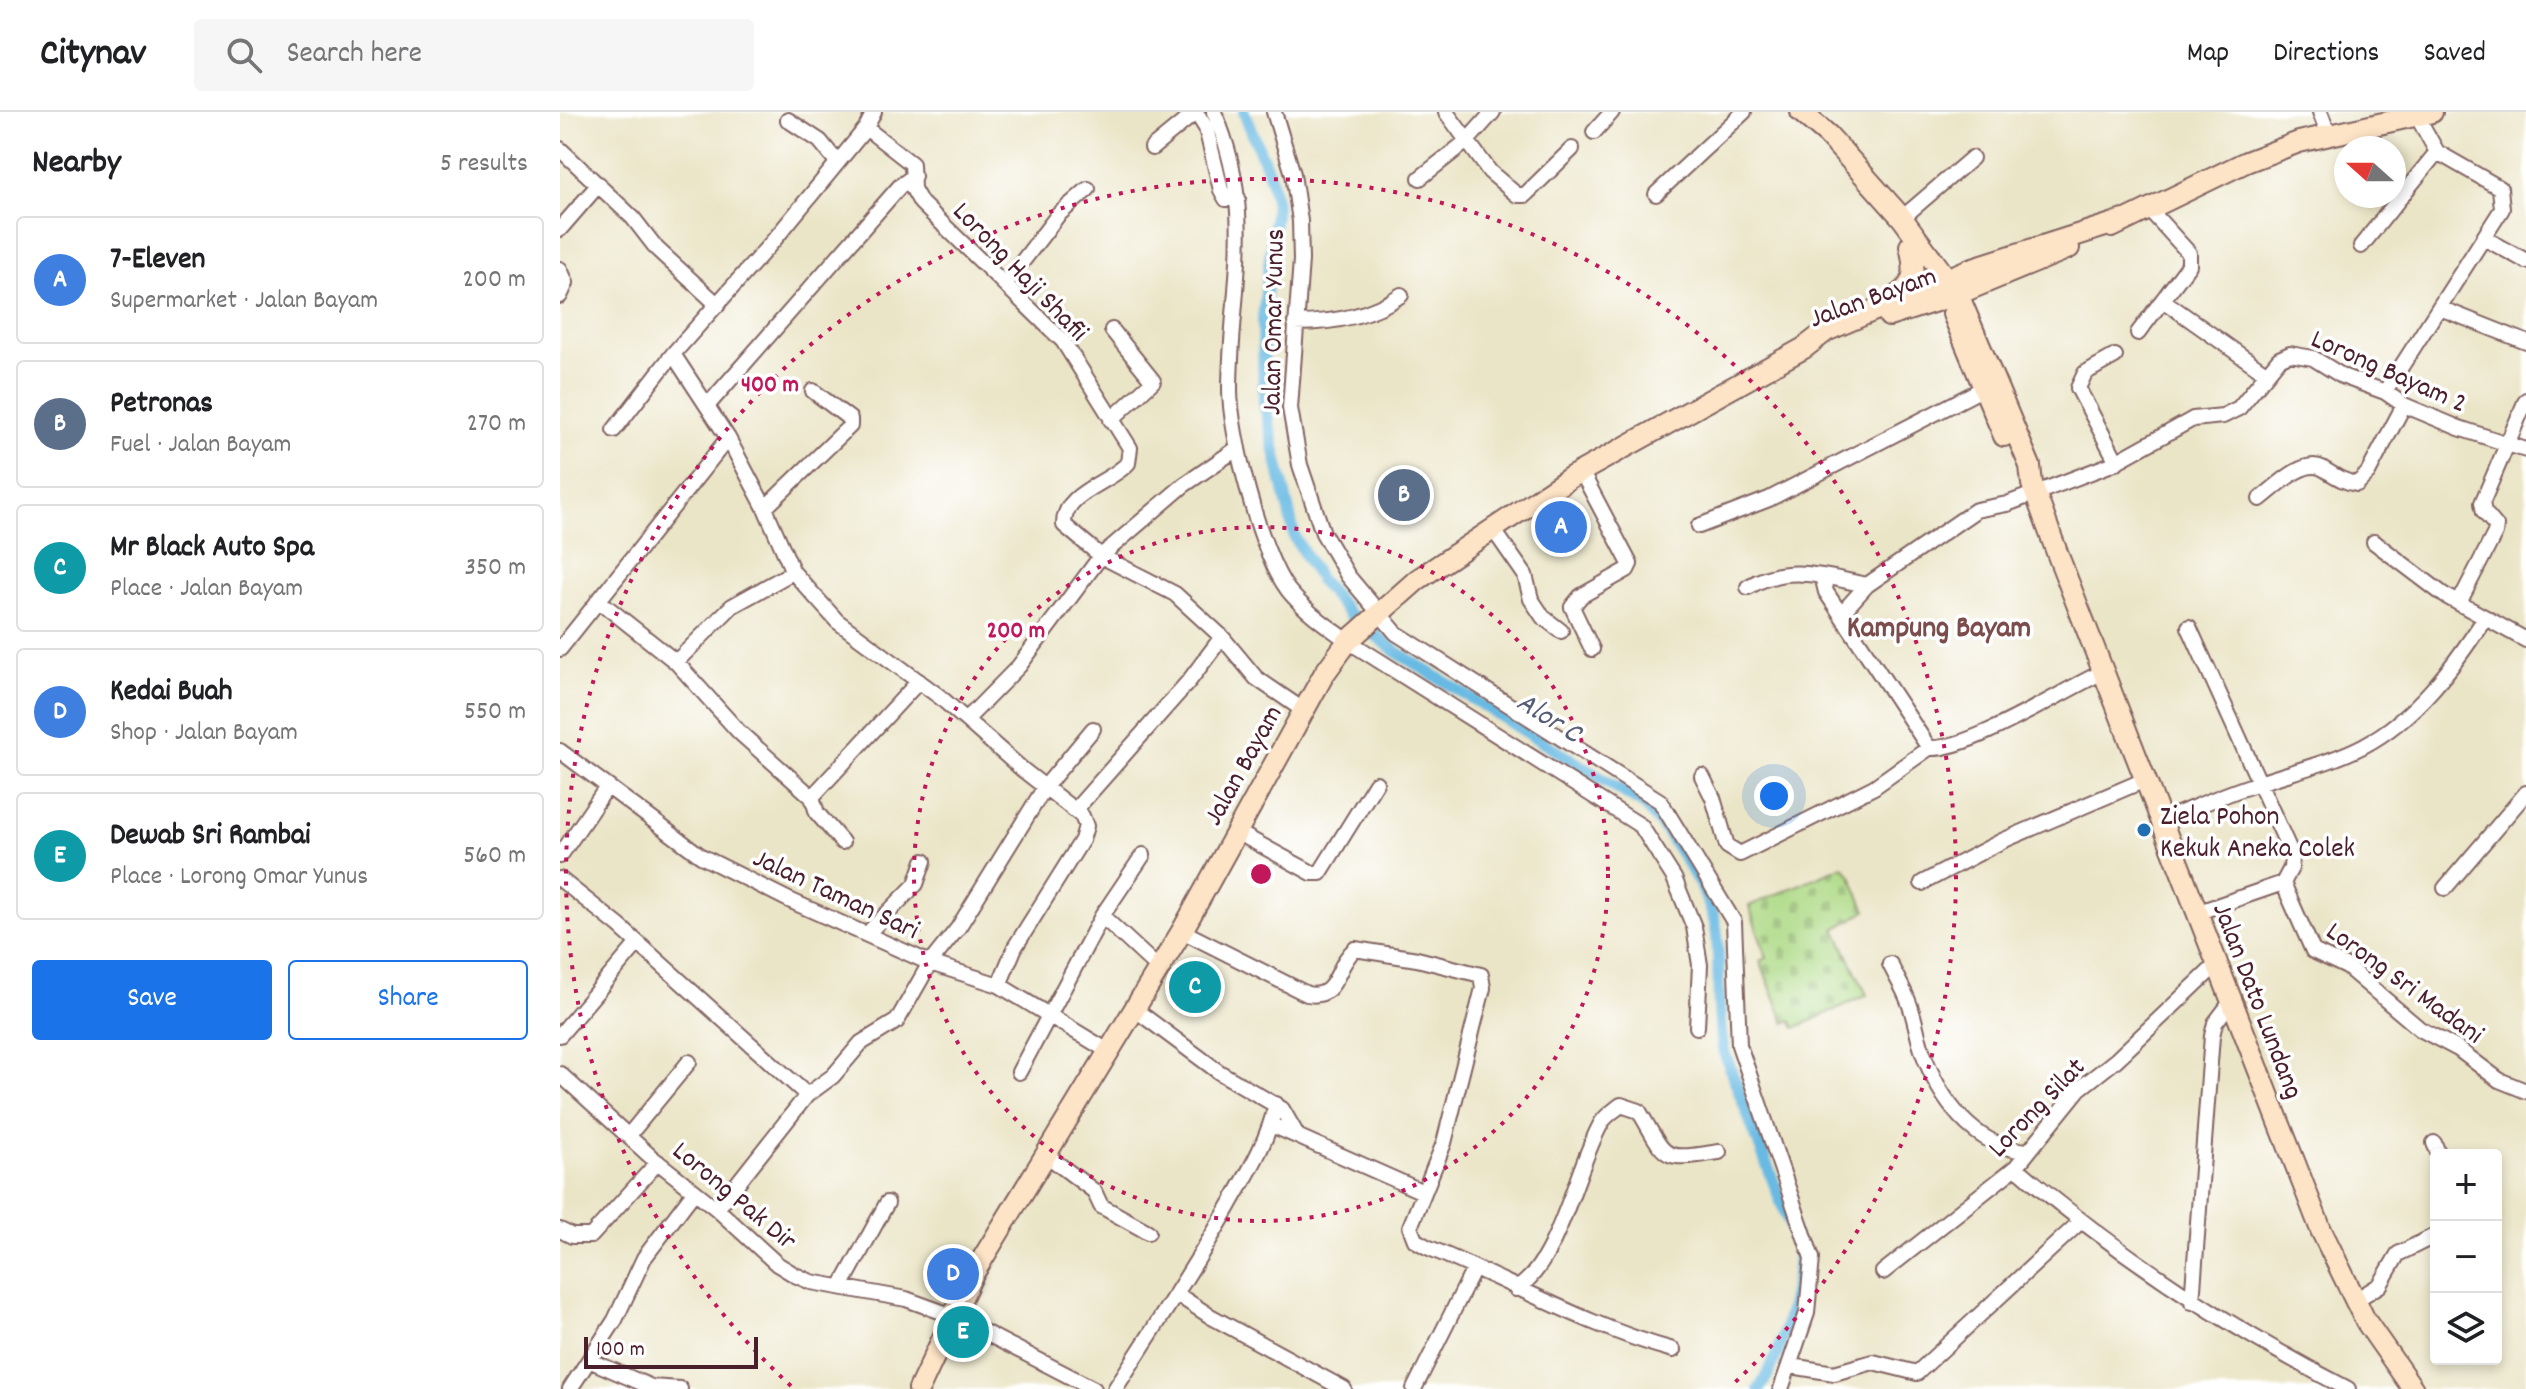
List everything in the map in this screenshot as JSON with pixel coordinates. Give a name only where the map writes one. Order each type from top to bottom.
[{"type":"main road","name":"Jalan Dato Lundang","points":[[1794,112],[1913,242],[1947,289],[1972,340],[2030,466],[2034,489],[2103,672],[2315,1216],[2354,1301],[2413,1389]]},
{"type":"main road","name":"Jalan Dato Lundang","points":[[1801,112],[1828,135],[1902,218],[1913,242]]},
{"type":"main road","points":[[1882,312],[1927,312],[1940,316],[1972,340],[1977,302],[1985,291],[2013,272],[2246,162],[2328,133],[2424,114]]},
{"type":"main road","points":[[1947,289],[1970,269],[2124,220]]},
{"type":"main road","points":[[1913,242],[1949,262],[1970,269]]},
{"type":"main road","points":[[1882,312],[1907,291],[1914,280],[1913,242]]},
{"type":"main road","points":[[1947,289],[2013,272]]},
{"type":"main road","name":"Jalan Bayam","points":[[919,1389],[953,1316],[1045,1154],[1182,931],[1303,710],[1350,638],[1373,615],[1425,574],[1581,471],[1804,348],[1828,345],[1882,312],[1947,289]]},
{"type":"main road","name":"Jalan Dato Lundang","points":[[1972,340],[1984,388],[2020,473],[2034,489]]},
{"type":"street","points":[[614,430],[673,354],[866,128],[874,112]]},
{"type":"street","points":[[1152,148],[1196,112],[1206,128],[1221,190],[1226,199],[1238,198]]},
{"type":"street","points":[[1214,112],[1224,135],[1238,198],[1240,255],[1229,390],[1238,448],[1266,543],[1286,587],[1315,618],[1641,826],[1674,878],[1694,927],[1700,965],[1697,1027]]},
{"type":"street","name":"Jalan Omar Yunus","points":[[1274,112],[1293,174],[1300,221],[1301,260],[1290,408],[1300,465],[1323,533],[1373,615],[1396,633],[1660,801],[1729,912],[1737,936],[1739,1045],[1812,1258],[1808,1304],[1791,1366],[1781,1389]]},
{"type":"street","points":[[1446,112],[1490,172],[1517,195],[1525,195],[1572,149]]},
{"type":"street","points":[[1420,178],[1467,141],[1493,112]]},
{"type":"street","points":[[1594,132],[1612,112]]},
{"type":"street","points":[[1656,194],[1744,112]]},
{"type":"street","points":[[2320,112],[2328,133]]},
{"type":"street","points":[[2385,392],[2502,209],[2500,188],[2437,152],[2424,114]]},
{"type":"street","points":[[788,120],[820,141],[837,162]]},
{"type":"street","name":"Lorong Haji Shafii","points":[[866,128],[912,164],[913,189],[921,203],[1063,341],[1130,448],[1128,463],[1073,501],[1064,516],[1064,525],[1101,556],[1175,594],[1222,637],[1256,678],[1303,710]]},
{"type":"street","points":[[560,149],[599,184],[657,249],[718,305]]},
{"type":"street","points":[[2361,246],[2437,152]]},
{"type":"street","points":[[1902,218],[1972,158]]},
{"type":"street","points":[[708,405],[900,186],[914,176]]},
{"type":"street","points":[[560,229],[599,184]]},
{"type":"street","points":[[1006,283],[1058,215],[1088,189]]},
{"type":"street","points":[[2138,333],[2189,265],[2189,253],[2148,208]]},
{"type":"street","points":[[2484,238],[2526,261]]},
{"type":"street","points":[[560,269],[566,283],[560,296]]},
{"type":"street","points":[[1295,323],[1338,321],[1391,303],[1401,295]]},
{"type":"street","points":[[2164,301],[2267,374]]},
{"type":"street","points":[[2440,308],[2526,342]]},
{"type":"street","points":[[1111,420],[1153,381],[1112,330]]},
{"type":"street","points":[[673,354],[728,438],[765,508],[793,572],[837,621],[919,681],[1045,787],[1076,809],[1086,826],[1082,840],[1015,947],[999,985]]},
{"type":"street","name":"Lorong Bayam 2","points":[[1841,614],[1867,585],[1976,510],[2117,462],[2193,419],[2223,416],[2239,408],[2279,359],[2290,354],[2313,358],[2342,376],[2385,392],[2404,405],[2459,428],[2526,450]]},
{"type":"street","points":[[2115,356],[2085,373],[2078,388],[2117,462]]},
{"type":"street","points":[[1699,526],[1769,499],[1984,388]]},
{"type":"street","points":[[765,508],[850,426],[850,419],[813,391]]},
{"type":"street","points":[[2459,603],[2495,533],[2496,526],[2481,506],[2526,400]]},
{"type":"street","points":[[2260,499],[2305,466],[2317,465],[2345,482],[2357,484],[2368,473],[2404,405]]},
{"type":"street","points":[[560,649],[728,438]]},
{"type":"street","points":[[966,720],[1019,666],[1101,556],[1184,485],[1238,448]]},
{"type":"street","points":[[1581,471],[1630,564],[1627,570],[1581,596],[1572,607],[1592,649]]},
{"type":"street","points":[[1493,529],[1525,575],[1531,599],[1543,617],[1561,631]]},
{"type":"street","points":[[2374,542],[2459,603],[2526,640]]},
{"type":"street","points":[[676,662],[732,606],[793,572]]},
{"type":"street","points":[[1748,587],[1777,574],[1822,576],[1867,585]]},
{"type":"street","points":[[1822,576],[1826,592],[1929,748]]},
{"type":"street","points":[[598,600],[676,662],[739,732],[812,797],[817,813],[842,842]]},
{"type":"street","points":[[2161,821],[2365,745],[2391,727],[2453,667],[2485,618]]},
{"type":"street","points":[[2189,627],[2292,855],[2291,868],[2283,883],[2196,913]]},
{"type":"street","points":[[1076,809],[1189,681],[1222,637]]},
{"type":"street","points":[[1702,776],[1713,798],[1727,846],[1740,854],[1874,787],[1929,748],[1940,749],[1983,732],[2103,672]]},
{"type":"street","points":[[812,797],[919,681]]},
{"type":"street","points":[[717,1209],[807,1095],[833,1076],[861,1043],[897,1021],[930,963],[958,928],[1045,787],[1093,729]]},
{"type":"street","name":"Jalan Taman Sari","points":[[560,751],[701,856],[789,900],[930,963],[999,985],[1108,1051]]},
{"type":"street","points":[[1922,883],[2002,841],[2147,779]]},
{"type":"street","points":[[1235,831],[1312,873],[1320,873],[1376,783]]},
{"type":"street","points":[[560,856],[607,787]]},
{"type":"street","points":[[2445,888],[2526,793]]},
{"type":"street","points":[[1019,1072],[1047,1014],[1102,916],[1143,855]]},
{"type":"street","points":[[867,934],[916,884],[924,861]]},
{"type":"street","points":[[560,879],[638,943],[807,1095]]},
{"type":"street","name":"Lorong Sri Madani","points":[[2283,883],[2313,951],[2347,967],[2420,1029],[2458,1049],[2499,1080],[2526,1091]]},
{"type":"street","points":[[1102,916],[1158,968]]},
{"type":"street","points":[[1182,931],[1307,994],[1320,996],[1329,992],[1355,949],[1481,975],[1483,988],[1444,1143],[1410,1227],[1415,1240],[1619,1335],[1673,1350]]},
{"type":"street","points":[[560,1035],[638,943]]},
{"type":"street","points":[[1890,964],[1910,1003],[1922,1050],[1944,1096],[1973,1130],[1990,1143],[2007,1150],[2027,1151]]},
{"type":"street","name":"Lorong Silat","points":[[1883,1272],[2016,1167],[2079,1089],[2116,1060],[2216,965]]},
{"type":"street","points":[[2192,1302],[2212,1036],[2215,1023],[2231,1002]]},
{"type":"street","points":[[1133,1008],[1219,1072],[1276,1104],[1287,1115],[1297,1135]]},
{"type":"street","points":[[629,1135],[689,1062]]},
{"type":"street","name":"Lorong Pak Dir","points":[[560,1074],[777,1264],[811,1282],[906,1299],[953,1316],[1086,1387]]},
{"type":"street","points":[[1115,1389],[1152,1328],[1178,1295],[1272,1125],[1276,1104]]},
{"type":"street","points":[[1516,1289],[1532,1277],[1559,1224],[1603,1119],[1621,1105],[1639,1111],[1661,1151],[1671,1157],[1719,1152]]},
{"type":"street","points":[[1272,1125],[1423,1192]]},
{"type":"street","points":[[1045,1154],[1094,1191],[1101,1206],[1148,1232]]},
{"type":"street","points":[[560,1230],[572,1236],[591,1236],[658,1162]]},
{"type":"street","points":[[2016,1167],[2080,1222],[2192,1302],[2348,1389]]},
{"type":"street","points":[[570,1389],[615,1320],[644,1258],[694,1192]]},
{"type":"street","points":[[841,1287],[887,1203]]},
{"type":"street","points":[[1791,1366],[1834,1373],[1877,1362],[1917,1373],[2080,1222]]},
{"type":"street","points":[[2354,1301],[2380,1285],[2398,1254],[2430,1238]]},
{"type":"street","points":[[1414,1389],[1474,1269]]},
{"type":"street","points":[[1178,1295],[1344,1389]]},
{"type":"street","points":[[589,1360],[651,1388],[680,1389]]},
{"type":"green space","points":[[1843,866],[1851,876],[1866,911],[1835,929],[1867,995],[1795,1028],[1791,1020],[1785,1023],[1760,961],[1767,958],[1749,906]]},
{"type":"waterway","name":"Alor C","points":[[1244,112],[1271,179],[1276,205],[1263,319],[1264,403],[1295,538],[1320,580],[1350,615],[1398,653],[1643,804],[1678,848],[1708,903],[1717,936],[1719,1009],[1724,1052],[1799,1249],[1796,1283],[1787,1322],[1775,1359],[1759,1389]]},
{"type":"place","name":"Petronas","points":[[1404,495]]},
{"type":"place","name":"7-Eleven","points":[[1561,527]]},
{"type":"place","name":"Ziela Pohon Kekuk Aneka Colek","points":[[2144,830]]},
{"type":"place","name":"Mr Black Auto Spa","points":[[1195,987]]},
{"type":"place","name":"Kedai Buah","points":[[953,1274]]},
{"type":"place","name":"Dewab Sri Rambai","points":[[963,1332]]},
{"type":"district","name":"Kampung Bayam","points":[[1939,626]]}]
